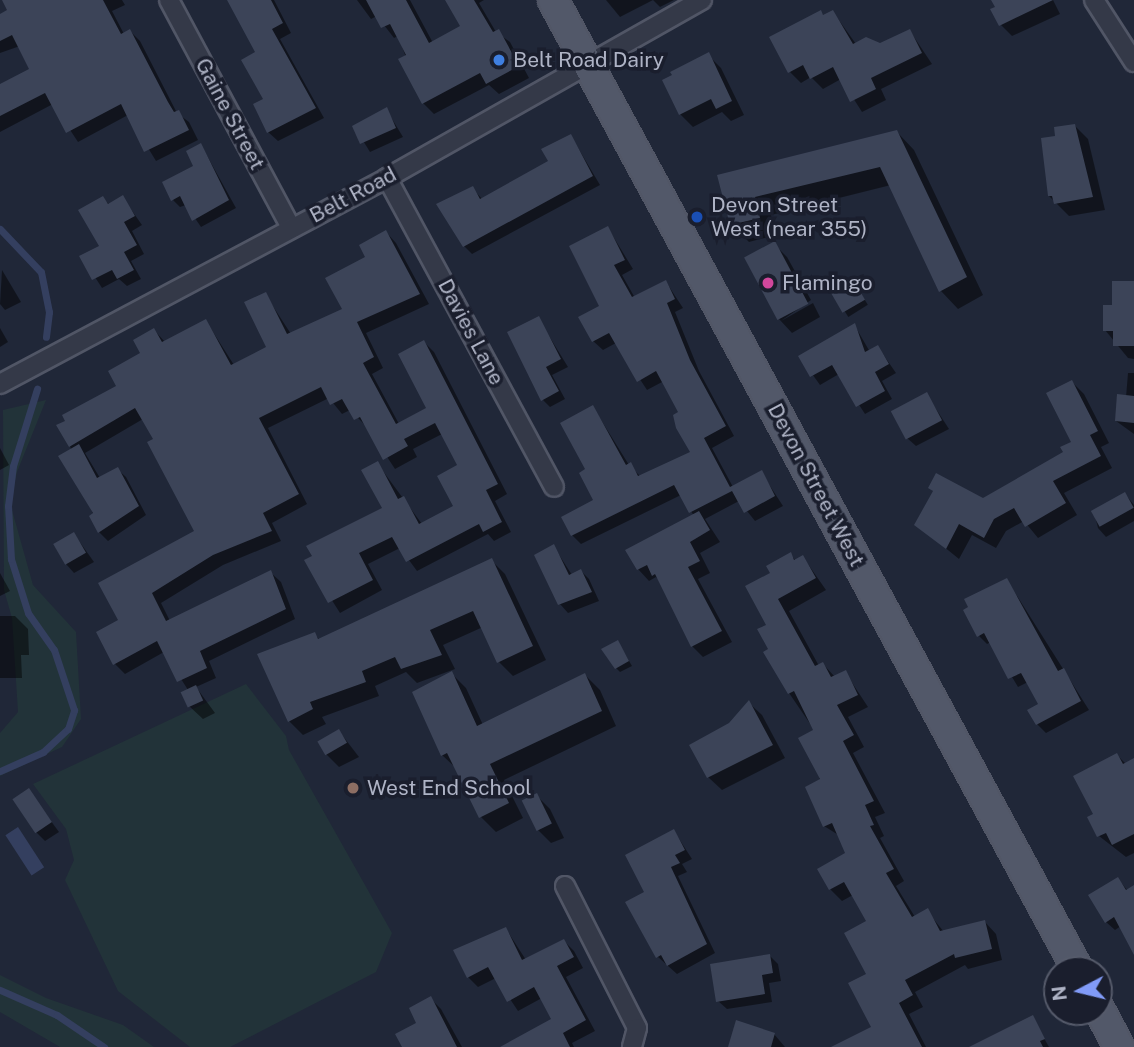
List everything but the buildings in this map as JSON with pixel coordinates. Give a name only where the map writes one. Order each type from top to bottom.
[{"type":"main road","name":"Devon Street West","points":[[552,0],[1070,956]]},
{"type":"main road","points":[[1108,1026],[1119,1047]]},
{"type":"street","name":"Gaine Street","points":[[169,0],[291,228]]},
{"type":"street","name":"Belt Road","points":[[0,384],[387,177],[702,0]]},
{"type":"street","points":[[1094,0],[1134,62]]},
{"type":"street","name":"Davies Lane","points":[[387,177],[554,487]]},
{"type":"street","points":[[565,886],[637,1028],[632,1047]]},
{"type":"shaded area","points":[[46,400],[17,472],[10,503],[33,585],[76,632],[81,719],[62,747],[0,776],[0,733],[18,712],[12,618],[4,590],[3,410]]},
{"type":"shaded area","points":[[246,684],[286,736],[289,750],[392,933],[376,972],[230,1047],[190,1047],[118,991],[65,880],[74,860],[66,829],[33,784]]},
{"type":"shaded area","points":[[0,975],[46,998],[123,1025],[154,1047],[60,1047],[0,1012]]},
{"type":"water","points":[[18,827],[44,867],[32,875],[5,835]]},
{"type":"waterway","points":[[0,229],[41,272],[49,312],[46,337]]},
{"type":"waterway","points":[[0,771],[43,752],[68,729],[74,710],[54,650],[28,613],[11,559],[8,506],[13,466],[37,389]]},
{"type":"waterway","points":[[0,990],[57,1015],[104,1047]]},
{"type":"place","name":"Belt Road Dairy","points":[[499,60]]},
{"type":"place","name":"Devon Street West (near 355)","points":[[697,217]]},
{"type":"place","name":"Flamingo","points":[[768,283]]},
{"type":"place","name":"West End School","points":[[353,788]]}]
